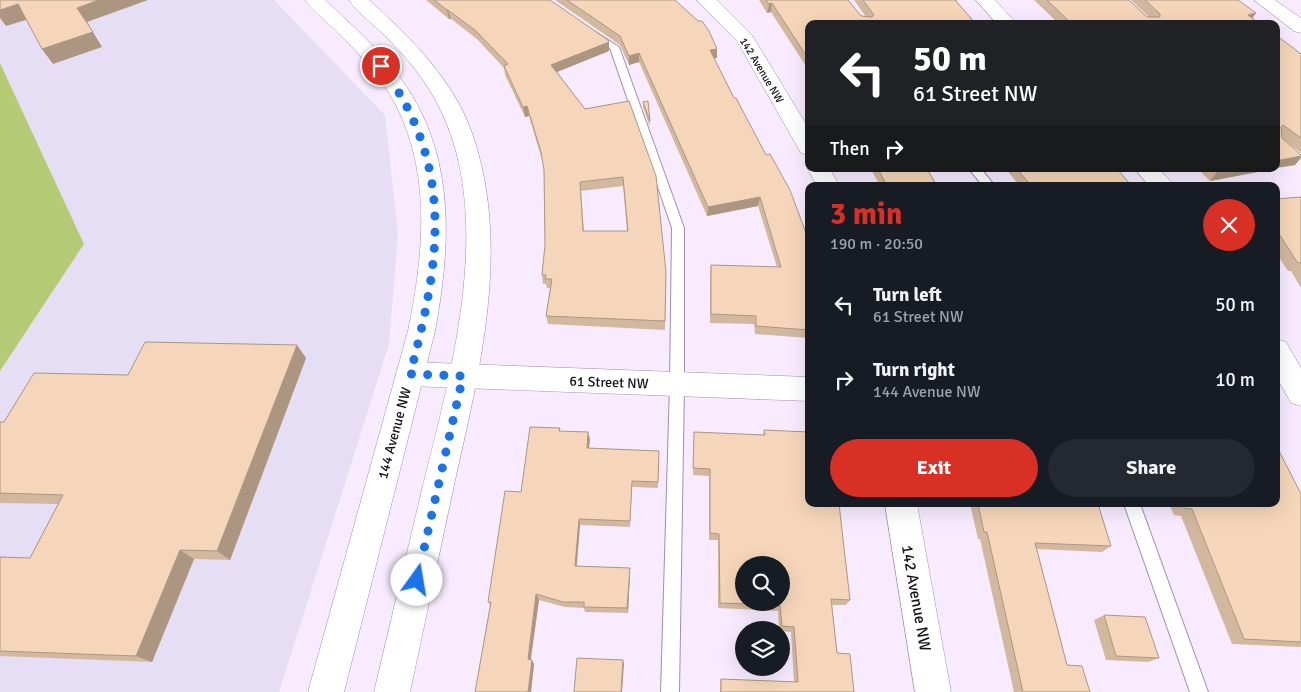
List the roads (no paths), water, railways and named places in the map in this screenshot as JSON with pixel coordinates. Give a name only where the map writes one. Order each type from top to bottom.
[{"type":"street","name":"144 Avenue NW","points":[[314,0],[366,51],[391,80],[412,116],[427,160],[433,194],[435,260],[429,296],[410,374],[326,692]]},
{"type":"street","points":[[358,0],[410,49],[449,105],[465,149],[475,188],[478,262],[475,304],[463,376],[392,692]]},
{"type":"street","name":"142 Avenue NW","points":[[706,0],[745,39],[805,141]]},
{"type":"street","points":[[985,0],[1004,20]]},
{"type":"street","points":[[1263,0],[1301,27]]},
{"type":"street","points":[[1149,172],[1159,182]]},
{"type":"street","points":[[1280,357],[1301,394]]},
{"type":"street","name":"61 Street NW","points":[[410,374],[805,389]]},
{"type":"street","name":"142 Avenue NW","points":[[902,507],[933,692]]},
{"type":"lane","points":[[584,26],[614,47],[676,219],[677,385],[670,692]]},
{"type":"lane","points":[[977,172],[985,182]]},
{"type":"lane","points":[[1133,507],[1199,692]]}]
